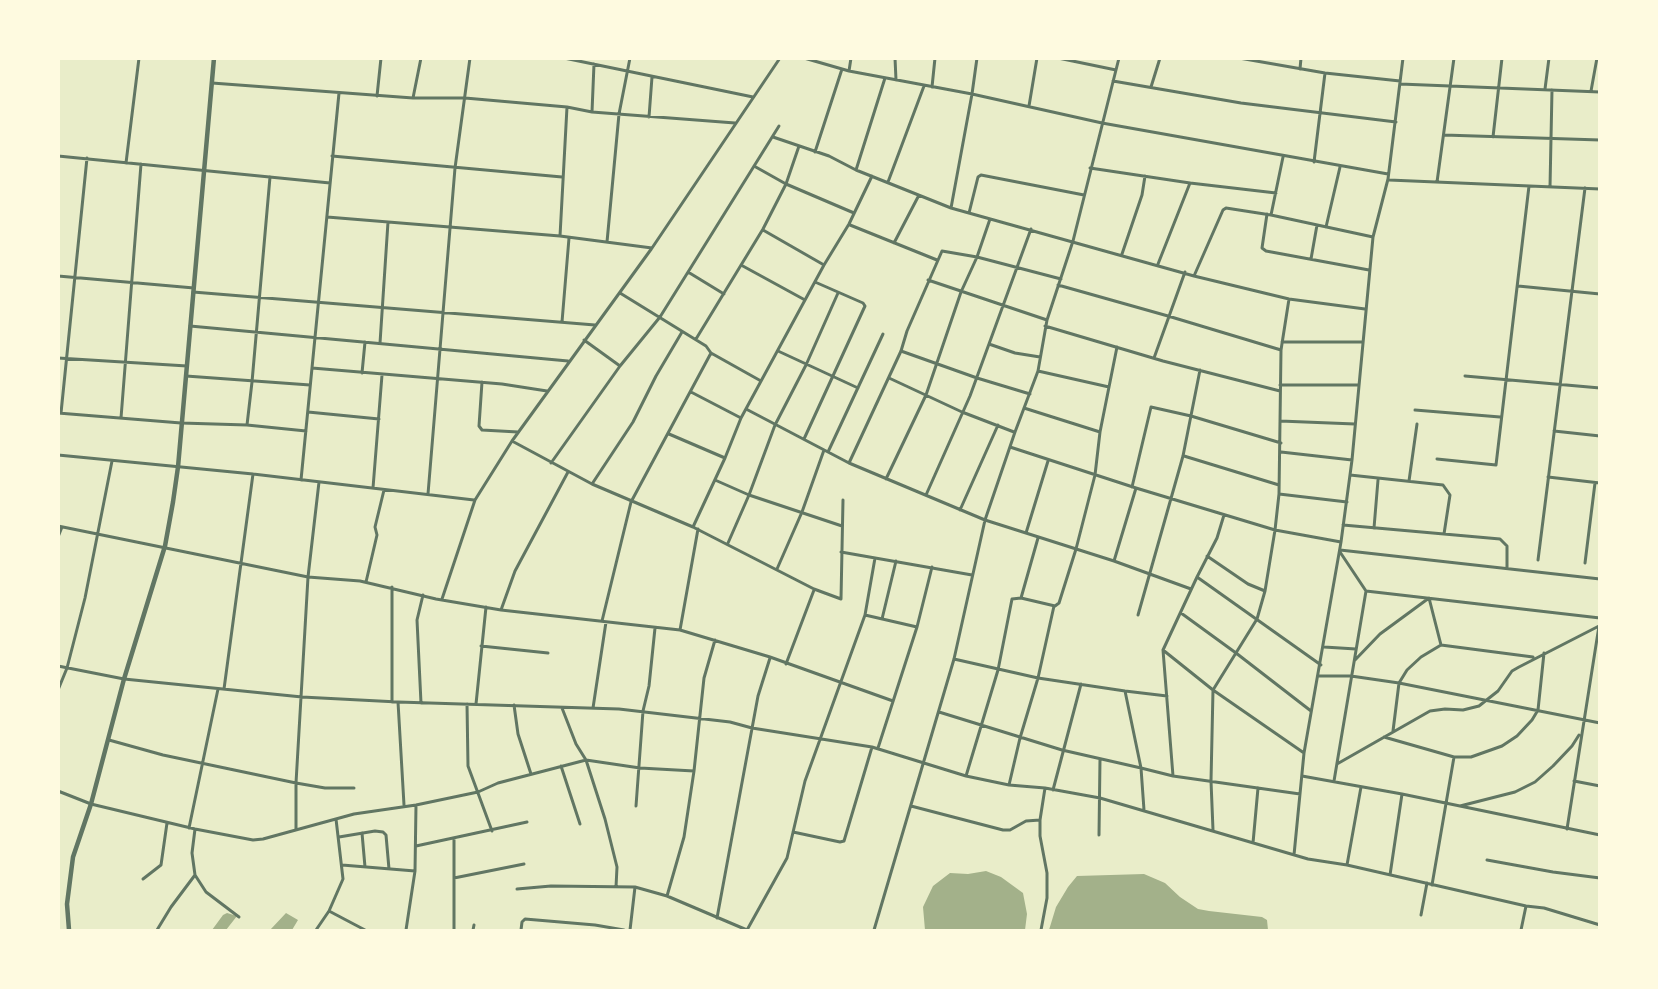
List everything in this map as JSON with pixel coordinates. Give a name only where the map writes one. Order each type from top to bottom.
[{"type":"street","points":[[126,162],[140,58]]},
{"type":"street","points":[[69,930],[67,904],[73,857],[91,804],[124,679],[165,546],[178,467],[214,58]]},
{"type":"street","points":[[377,96],[381,58]]},
{"type":"street","points":[[413,98],[421,58]]},
{"type":"street","points":[[428,494],[455,168],[470,58]]},
{"type":"street","points":[[564,58],[753,97]]},
{"type":"street","points":[[607,242],[619,114],[630,58]]},
{"type":"street","points":[[442,599],[475,500],[518,432],[652,248],[780,58]]},
{"type":"street","points":[[804,58],[849,71],[972,94],[1102,123],[1388,174]]},
{"type":"street","points":[[849,71],[851,58]]},
{"type":"street","points":[[895,58],[896,80]]},
{"type":"street","points":[[932,87],[935,58]]},
{"type":"street","points":[[951,208],[977,58]]},
{"type":"street","points":[[1029,106],[1037,58]]},
{"type":"street","points":[[1058,58],[1116,70]]},
{"type":"street","points":[[874,930],[954,660],[986,520],[1038,371],[1045,326],[1073,241],[1119,58]]},
{"type":"street","points":[[1151,87],[1160,58]]},
{"type":"street","points":[[1239,58],[1325,73],[1400,82],[1599,92]]},
{"type":"street","points":[[1299,69],[1301,58]]},
{"type":"street","points":[[1294,855],[1304,753],[1321,665],[1347,502],[1373,237],[1388,180],[1402,58]]},
{"type":"street","points":[[1437,182],[1454,58]]},
{"type":"street","points":[[1493,136],[1502,58]]},
{"type":"street","points":[[1545,90],[1549,58]]},
{"type":"street","points":[[1591,91],[1597,58]]},
{"type":"street","points":[[592,112],[594,64]]},
{"type":"street","points":[[815,152],[842,69]]},
{"type":"street","points":[[1314,162],[1325,73]]},
{"type":"street","points":[[649,117],[652,76]]},
{"type":"street","points":[[856,170],[885,78]]},
{"type":"street","points":[[1113,81],[1240,103],[1396,122]]},
{"type":"street","points":[[212,83],[377,96],[465,98],[567,107],[592,112],[735,123]]},
{"type":"street","points":[[888,182],[924,85]]},
{"type":"street","points":[[1550,187],[1552,90]]},
{"type":"street","points":[[301,480],[339,93]]},
{"type":"street","points":[[560,236],[567,107]]},
{"type":"street","points":[[551,463],[620,366],[660,317],[779,126]]},
{"type":"street","points":[[1444,135],[1599,141]]},
{"type":"street","points":[[773,137],[829,156],[856,170],[951,208],[1158,264],[1194,276],[1289,299],[1365,309]]},
{"type":"street","points":[[696,339],[763,229],[786,184],[799,146]]},
{"type":"street","points":[[58,156],[330,183]]},
{"type":"street","points":[[332,156],[562,177]]},
{"type":"street","points":[[1283,157],[1262,248],[1266,251],[1369,270]]},
{"type":"street","points":[[87,159],[60,413],[306,431]]},
{"type":"street","points":[[121,418],[141,164]]},
{"type":"street","points":[[754,166],[786,184],[854,213]]},
{"type":"street","points":[[1326,226],[1340,166]]},
{"type":"street","points":[[1090,168],[1276,193]]},
{"type":"street","points":[[969,213],[978,177],[981,174],[1084,195]]},
{"type":"street","points":[[693,527],[725,459],[741,418],[824,265],[849,224],[872,176]]},
{"type":"street","points":[[1122,254],[1142,195],[1145,176]]},
{"type":"street","points":[[247,425],[270,177]]},
{"type":"street","points":[[1388,180],[1599,189]]},
{"type":"street","points":[[1158,264],[1190,183]]},
{"type":"street","points":[[1437,459],[1496,465],[1529,186]]},
{"type":"street","points":[[1538,561],[1585,188]]},
{"type":"street","points":[[894,243],[919,195]]},
{"type":"street","points":[[1194,276],[1223,210],[1231,208],[1373,237]]},
{"type":"street","points":[[327,217],[560,236],[652,248]]},
{"type":"street","points":[[886,479],[926,395],[961,292],[977,257],[990,219]]},
{"type":"street","points":[[380,344],[388,222]]},
{"type":"street","points":[[849,224],[937,260]]},
{"type":"street","points":[[1311,259],[1317,225]]},
{"type":"street","points":[[763,229],[824,265]]},
{"type":"street","points":[[926,496],[976,378],[1031,229]]},
{"type":"street","points":[[562,322],[569,238]]},
{"type":"street","points":[[849,463],[902,351],[907,331],[928,280],[944,251],[977,257],[1061,279]]},
{"type":"street","points":[[741,266],[805,300]]},
{"type":"street","points":[[688,272],[724,294]]},
{"type":"street","points":[[1154,358],[1185,272]]},
{"type":"street","points":[[58,276],[259,298],[596,325]]},
{"type":"street","points":[[928,280],[1047,320]]},
{"type":"street","points":[[804,439],[865,306],[863,303],[815,282]]},
{"type":"street","points":[[1058,285],[1281,350]]},
{"type":"street","points":[[1518,286],[1599,294]]},
{"type":"street","points":[[620,293],[696,339],[711,352],[761,381]]},
{"type":"street","points":[[728,543],[776,425],[838,293]]},
{"type":"street","points":[[1213,830],[1211,781],[1213,690],[1257,619],[1265,591],[1279,494],[1281,350],[1289,299]]},
{"type":"street","points":[[190,326],[569,361]]},
{"type":"street","points":[[1045,326],[1280,391]]},
{"type":"street","points":[[592,484],[633,422],[682,332]]},
{"type":"street","points":[[777,570],[826,451],[883,334]]},
{"type":"street","points":[[584,340],[620,366]]},
{"type":"street","points":[[362,373],[365,342]]},
{"type":"street","points":[[1282,342],[1363,342]]},
{"type":"street","points":[[989,344],[1014,353],[1040,357]]},
{"type":"street","points":[[1009,785],[1055,606],[1059,603],[1076,549],[1095,475],[1100,432],[1117,347]]},
{"type":"street","points":[[778,351],[858,388]]},
{"type":"street","points":[[902,351],[976,378],[1030,394]]},
{"type":"street","points":[[601,622],[632,502],[711,352]]},
{"type":"street","points":[[58,358],[187,366]]},
{"type":"street","points":[[312,368],[482,382],[547,391]]},
{"type":"street","points":[[1138,615],[1183,456],[1200,370]]},
{"type":"street","points":[[1038,371],[1108,387]]},
{"type":"street","points":[[373,488],[382,375]]},
{"type":"street","points":[[186,376],[310,385]]},
{"type":"street","points":[[1465,376],[1599,388]]},
{"type":"street","points":[[889,378],[962,412],[1015,432]]},
{"type":"street","points":[[482,382],[479,426],[482,430],[518,432]]},
{"type":"street","points":[[1280,385],[1359,385]]},
{"type":"street","points":[[690,392],[741,418]]},
{"type":"street","points":[[1114,561],[1134,488],[1151,407],[1191,416],[1281,443]]},
{"type":"street","points":[[1024,408],[1100,432]]},
{"type":"street","points":[[746,410],[849,463],[960,510],[1038,538],[1114,561],[1191,590]]},
{"type":"street","points":[[1415,410],[1500,417]]},
{"type":"street","points":[[308,412],[379,419]]},
{"type":"street","points":[[1280,422],[1355,424]]},
{"type":"street","points":[[1409,482],[1417,424]]},
{"type":"street","points":[[960,510],[998,425]]},
{"type":"street","points":[[1554,431],[1599,436]]},
{"type":"street","points":[[669,434],[725,459]]},
{"type":"street","points":[[512,441],[592,484],[698,529],[814,589],[841,599],[843,500]]},
{"type":"street","points":[[1010,447],[1134,488],[1275,530],[1341,542]]},
{"type":"street","points":[[1281,452],[1352,460]]},
{"type":"street","points":[[58,455],[253,474],[475,500]]},
{"type":"street","points":[[1183,456],[1279,485]]},
{"type":"street","points":[[58,690],[67,668],[85,598],[112,461]]},
{"type":"street","points":[[1026,533],[1048,461]]},
{"type":"street","points":[[501,610],[515,571],[568,472]]},
{"type":"street","points":[[224,689],[253,474]]},
{"type":"street","points":[[1350,475],[1438,484],[1448,489],[1450,495],[1443,535]]},
{"type":"street","points":[[1548,477],[1599,483]]},
{"type":"street","points":[[1374,528],[1378,479]]},
{"type":"street","points":[[715,480],[749,495],[842,525]]},
{"type":"street","points":[[296,830],[296,783],[308,577],[319,482]]},
{"type":"street","points":[[1585,563],[1594,483]]},
{"type":"street","points":[[366,582],[377,536],[375,527],[384,490]]},
{"type":"street","points":[[1279,494],[1347,502]]},
{"type":"street","points":[[1173,776],[1163,650],[1217,537],[1224,515]]},
{"type":"street","points":[[1343,525],[1500,540],[1507,546],[1507,568]]},
{"type":"street","points":[[58,537],[60,526],[308,577],[366,582],[501,610],[680,630],[770,657],[893,701]]},
{"type":"street","points":[[680,630],[698,529]]},
{"type":"street","points":[[1021,598],[1038,538]]},
{"type":"street","points":[[1340,550],[1599,579]]},
{"type":"street","points":[[1334,782],[1366,591],[1340,550]]},
{"type":"street","points":[[841,552],[972,575]]},
{"type":"street","points":[[1207,556],[1248,584],[1265,591]]},
{"type":"street","points":[[517,889],[551,886],[634,887],[667,896],[747,930],[787,858],[805,782],[865,615],[874,558]]},
{"type":"street","points":[[882,619],[896,561]]},
{"type":"street","points":[[878,748],[917,627],[932,567]]},
{"type":"street","points":[[1197,576],[1321,665]]},
{"type":"street","points":[[392,587],[392,702]]},
{"type":"street","points":[[786,664],[814,589]]},
{"type":"street","points":[[1366,591],[1599,618]]},
{"type":"street","points":[[422,703],[417,620],[423,595]]},
{"type":"street","points":[[966,776],[998,670],[1012,599],[1021,598],[1055,606]]},
{"type":"street","points":[[1429,598],[1442,645]]},
{"type":"street","points":[[1354,661],[1380,634],[1429,598]]},
{"type":"street","points":[[476,704],[486,607]]},
{"type":"street","points":[[1180,614],[1236,652],[1311,711]]},
{"type":"street","points":[[865,615],[917,627]]},
{"type":"street","points":[[593,708],[606,622]]},
{"type":"street","points":[[1337,764],[1430,711],[1463,710],[1479,706],[1498,691],[1512,671],[1534,657],[1599,625]]},
{"type":"street","points":[[1567,829],[1599,625]]},
{"type":"street","points":[[636,806],[643,711],[649,686],[655,628]]},
{"type":"street","points":[[667,896],[684,837],[704,678],[715,640]]},
{"type":"street","points":[[1393,731],[1399,683],[1407,670],[1421,657],[1442,645],[1534,657]]},
{"type":"street","points":[[481,646],[548,653]]},
{"type":"street","points":[[1324,647],[1356,649]]},
{"type":"street","points":[[1163,650],[1213,690],[1304,753]]},
{"type":"street","points":[[1382,737],[1455,757],[1471,757],[1502,746],[1517,736],[1533,720],[1538,710],[1544,652]]},
{"type":"street","points":[[717,918],[758,696],[770,657]]},
{"type":"street","points":[[954,660],[1038,678],[1167,696]]},
{"type":"street","points":[[58,666],[124,679],[302,697],[593,708],[643,711],[730,722],[752,728],[878,748],[966,776],[1009,785],[1044,788],[1100,798],[1294,855],[1544,908],[1599,925]]},
{"type":"street","points":[[1318,676],[1352,676],[1399,683],[1599,723]]},
{"type":"street","points":[[1053,790],[1081,684]]},
{"type":"street","points":[[189,828],[218,689]]},
{"type":"street","points":[[1125,691],[1141,768],[1144,810]]},
{"type":"street","points":[[398,702],[404,805]]},
{"type":"street","points":[[467,704],[467,759],[492,831]]},
{"type":"street","points":[[514,705],[518,734],[531,774]]},
{"type":"street","points":[[562,708],[576,744],[586,760],[605,819],[617,867],[616,887]]},
{"type":"street","points":[[939,712],[1062,750],[1173,776],[1300,794]]},
{"type":"street","points":[[1458,806],[1515,792],[1534,782],[1572,746],[1581,731]]},
{"type":"street","points":[[109,740],[163,755],[296,783],[325,788],[354,788]]},
{"type":"street","points":[[792,831],[844,841],[872,747]]},
{"type":"street","points":[[1432,885],[1455,757]]},
{"type":"street","points":[[1099,835],[1100,759]]},
{"type":"street","points":[[58,791],[91,804],[189,828],[253,840],[336,819],[478,792],[498,783],[586,760],[639,768],[694,771]]},
{"type":"street","points":[[561,766],[580,824]]},
{"type":"street","points":[[1302,776],[1402,794],[1599,835]]},
{"type":"street","points":[[1574,781],[1599,786]]},
{"type":"street","points":[[1347,865],[1361,786]]},
{"type":"street","points":[[1041,930],[1047,898],[1047,873],[1040,837],[1044,788]]},
{"type":"street","points":[[1253,843],[1258,788]]},
{"type":"street","points":[[1390,875],[1402,794]]},
{"type":"street","points":[[406,930],[415,872],[416,805]]},
{"type":"street","points":[[911,806],[1003,830],[1015,828],[1026,821],[1040,820]]},
{"type":"street","points":[[316,930],[329,911],[343,879],[336,819]]},
{"type":"street","points":[[416,846],[527,822]]},
{"type":"street","points":[[143,879],[161,865],[167,823]]},
{"type":"street","points":[[195,829],[192,853],[195,875],[206,892],[238,917]]},
{"type":"street","points":[[339,837],[380,830],[386,835],[389,869]]},
{"type":"street","points":[[362,833],[365,867]]},
{"type":"street","points":[[454,838],[454,930]]},
{"type":"street","points":[[1487,860],[1599,879]]},
{"type":"street","points":[[454,878],[524,864]]},
{"type":"street","points":[[342,865],[415,872]]},
{"type":"street","points":[[157,930],[195,875]]},
{"type":"street","points":[[1421,915],[1427,883]]},
{"type":"street","points":[[630,930],[634,887]]},
{"type":"street","points":[[1521,930],[1526,906]]},
{"type":"street","points":[[329,911],[364,930]]},
{"type":"street","points":[[521,930],[525,919],[624,930]]},
{"type":"street","points":[[473,930],[474,925]]},
{"type":"shaded area","points":[[986,871],[1001,877],[1023,893],[1027,914],[1025,930],[925,930],[923,907],[933,886],[950,873],[968,874]]},
{"type":"shaded area","points":[[1144,874],[1165,883],[1198,909],[1262,917],[1267,920],[1268,930],[1049,930],[1056,907],[1077,876]]},
{"type":"shaded area","points":[[227,913],[237,916],[226,930],[212,930],[223,915]]},
{"type":"shaded area","points":[[286,913],[298,920],[292,930],[270,930]]}]
